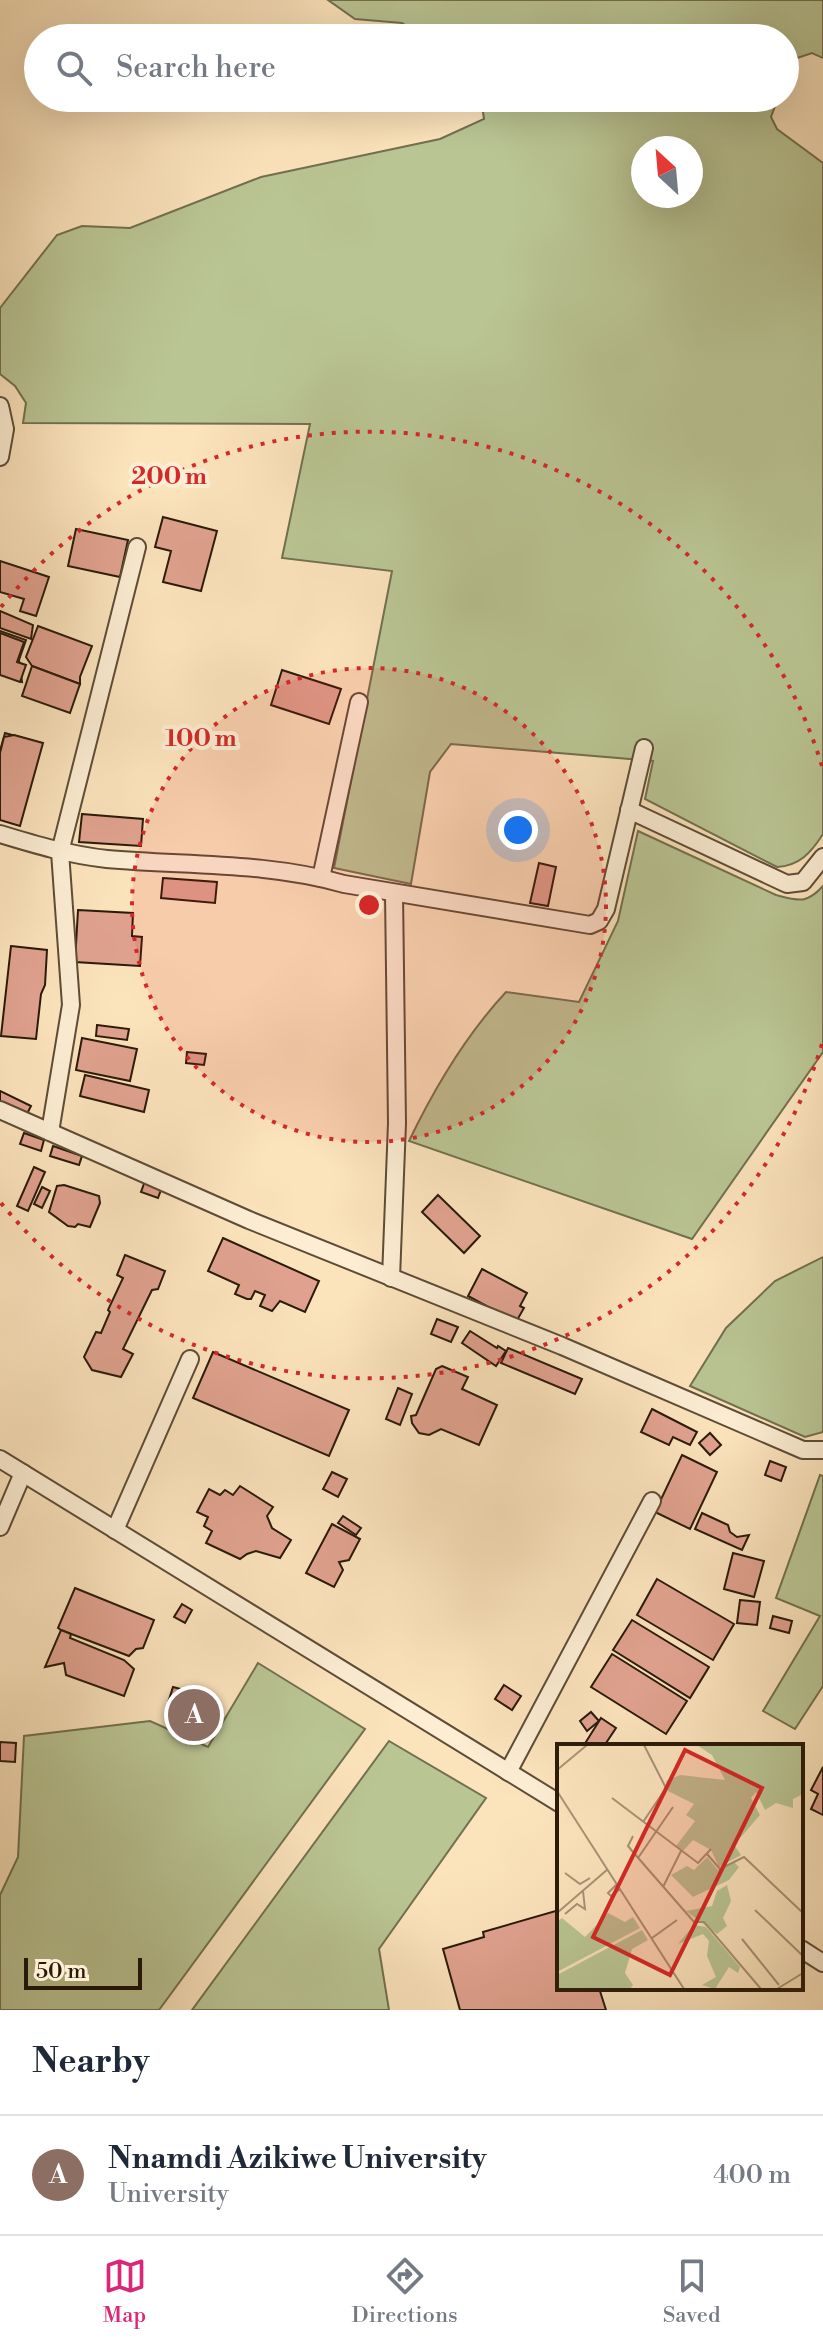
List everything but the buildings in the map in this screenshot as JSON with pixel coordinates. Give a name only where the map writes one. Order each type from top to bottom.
[{"type":"street","points":[[0,406],[5,429],[0,457]]},
{"type":"street","points":[[50,1132],[71,1005],[60,852],[137,547]]},
{"type":"street","points":[[321,878],[359,702]]},
{"type":"street","points":[[0,834],[60,852],[106,859],[232,865],[590,925],[599,921],[606,909],[644,748]]},
{"type":"street","points":[[629,810],[787,884],[803,882],[823,857]]},
{"type":"street","points":[[391,1278],[397,1123],[394,893]]},
{"type":"street","points":[[0,1110],[249,1220],[562,1346],[803,1450],[823,1450]]},
{"type":"street","points":[[115,1530],[190,1359]]},
{"type":"street","points":[[0,1459],[557,1802]]},
{"type":"street","points":[[0,1527],[23,1473]]},
{"type":"street","points":[[508,1772],[652,1501]]},
{"type":"street","points":[[803,1950],[823,1963]]},
{"type":"green space","points":[[328,0],[823,0],[823,58],[812,53],[799,57],[799,24],[404,24],[355,19]]},
{"type":"green space","points":[[483,112],[773,112],[771,117],[777,129],[823,163],[823,834],[809,853],[792,864],[777,867],[645,799],[653,761],[451,744],[430,772],[411,884],[334,868],[392,571],[282,558],[310,424],[23,423],[26,403],[15,386],[0,374],[0,308],[57,235],[82,226],[130,228],[261,177],[440,139],[484,119]]},
{"type":"green space","points":[[638,831],[776,895],[802,900],[823,886],[823,1052],[692,1239],[409,1141],[452,1063],[477,1026],[506,992],[579,1002],[618,921]]},
{"type":"green space","points":[[823,1257],[823,1432],[805,1437],[690,1386],[726,1328],[775,1281]]},
{"type":"green space","points":[[820,1475],[823,1476],[823,1686],[795,1729],[763,1711],[820,1616],[776,1598]]},
{"type":"green space","points":[[258,1663],[365,1729],[159,2010],[0,2010],[0,1895],[18,1857],[24,1736],[150,1721],[208,1747]]},
{"type":"green space","points":[[389,1741],[486,1798],[379,1949],[389,2010],[192,2010]]},
{"type":"place","name":"Nnamdi Azikiwe University","points":[[194,1715]]}]
